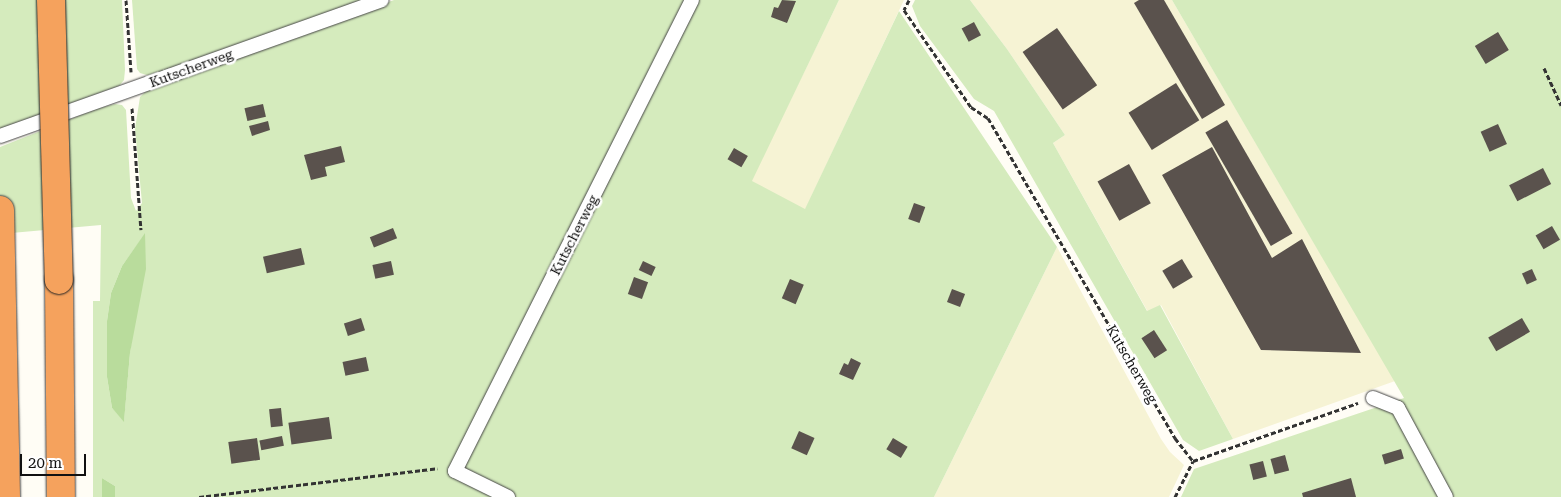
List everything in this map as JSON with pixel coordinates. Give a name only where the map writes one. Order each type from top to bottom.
[{"type":"highway","points":[[51,0],[59,280],[61,497]]},
{"type":"highway","points":[[0,210],[6,497]]},
{"type":"lane","name":"Kutscherweg","points":[[0,136],[382,0]]},
{"type":"lane","name":"Kutscherweg","points":[[456,471],[692,0]]},
{"type":"lane","points":[[1373,398],[1398,408],[1446,497]]},
{"type":"lane","points":[[456,471],[508,497]]},
{"type":"path","points":[[126,0],[132,117],[141,230]]},
{"type":"path","name":"Kutscherweg","points":[[909,0],[904,10],[971,107],[988,118],[1174,438],[1193,461]]},
{"type":"path","points":[[1544,68],[1561,105]]},
{"type":"path","points":[[1175,497],[1193,461],[1373,398]]},
{"type":"path","points":[[199,497],[445,467],[456,471]]},
{"type":"shaded area","points":[[839,0],[904,0],[805,210],[751,181]]},
{"type":"shaded area","points":[[970,0],[1172,0],[1395,381],[1233,439],[1161,305],[1148,312],[1053,143],[1065,135],[1007,49]]},
{"type":"shaded area","points":[[1057,247],[1161,439],[1170,452],[1184,465],[1169,497],[934,497]]},
{"type":"green space","points":[[0,0],[122,0],[124,80],[119,86],[0,129]]},
{"type":"green space","points":[[132,0],[367,0],[150,76],[140,73],[137,69]]},
{"type":"green space","points":[[394,0],[839,0],[752,181],[805,209],[899,11],[1057,247],[934,497],[115,497],[115,486],[102,478],[102,497],[93,497],[93,301],[100,301],[101,225],[0,234],[0,147],[96,109],[115,104],[122,105],[126,110],[131,198],[136,211],[142,203],[135,129],[140,97],[146,91]],"holes":[[[145,234],[130,353],[124,421],[112,408],[107,377],[107,321],[111,293],[122,266]]]},
{"type":"green space","points":[[915,0],[970,0],[1007,49],[1065,135],[1053,143],[1147,311],[1160,305],[1233,439],[1199,451],[1183,440],[994,111],[974,99],[920,26],[912,6]]},
{"type":"green space","points":[[1172,0],[1561,0],[1561,497],[1181,497],[1194,469],[1404,398]]},
{"type":"green space","points":[[145,233],[146,269],[130,353],[124,422],[112,408],[107,377],[107,321],[111,293],[122,266]]},
{"type":"green space","points":[[102,478],[115,486],[115,497],[102,497]]},
{"type":"building","points":[[782,0],[796,1],[787,23],[771,17],[774,7],[778,8]]},
{"type":"building","points":[[1139,0],[1164,0],[1225,105],[1202,119],[1134,3]]},
{"type":"building","points":[[974,22],[981,35],[969,42],[962,29]]},
{"type":"building","points":[[1057,28],[1097,85],[1063,109],[1023,52]]},
{"type":"building","points":[[1498,32],[1509,50],[1486,64],[1475,46]]},
{"type":"building","points":[[1176,83],[1199,120],[1152,150],[1129,113]]},
{"type":"building","points":[[263,104],[266,117],[247,121],[244,108]]},
{"type":"building","points":[[1227,120],[1292,233],[1271,246],[1205,132]]},
{"type":"building","points":[[268,121],[270,130],[252,136],[249,126]]},
{"type":"building","points":[[1498,124],[1507,144],[1490,152],[1481,132]]},
{"type":"building","points":[[341,146],[345,162],[325,167],[327,176],[311,180],[304,155]]},
{"type":"building","points":[[1212,147],[1272,258],[1302,239],[1361,353],[1261,350],[1162,175]]},
{"type":"building","points":[[734,148],[748,156],[741,167],[728,159]]},
{"type":"building","points":[[1129,164],[1151,203],[1119,221],[1098,181]]},
{"type":"building","points":[[1543,168],[1551,184],[1517,201],[1509,185]]},
{"type":"building","points":[[914,203],[925,207],[919,223],[908,219]]},
{"type":"building","points":[[1552,226],[1560,240],[1544,249],[1536,236]]},
{"type":"building","points":[[393,228],[397,238],[374,248],[370,237]]},
{"type":"building","points":[[301,248],[305,265],[267,273],[263,257]]},
{"type":"building","points":[[1182,259],[1193,277],[1173,289],[1162,271]]},
{"type":"building","points":[[391,261],[394,275],[375,279],[372,265]]},
{"type":"building","points":[[643,261],[656,267],[651,276],[639,270]]},
{"type":"building","points":[[1532,269],[1537,280],[1527,284],[1522,273]]},
{"type":"building","points":[[634,277],[648,282],[642,299],[628,294]]},
{"type":"building","points":[[790,279],[804,285],[796,304],[782,298]]},
{"type":"building","points":[[952,289],[965,294],[960,307],[947,302]]},
{"type":"building","points":[[361,318],[365,330],[348,336],[344,324]]},
{"type":"building","points":[[1522,318],[1530,332],[1496,351],[1488,338]]},
{"type":"building","points":[[1154,330],[1167,350],[1154,358],[1141,338]]},
{"type":"building","points":[[366,357],[369,371],[345,376],[343,362]]},
{"type":"building","points":[[851,358],[861,363],[853,380],[839,374],[844,363],[848,365]]},
{"type":"building","points":[[281,408],[283,426],[271,427],[269,409]]},
{"type":"building","points":[[329,417],[332,439],[291,444],[288,423]]},
{"type":"building","points":[[799,431],[815,438],[807,455],[791,448]]},
{"type":"building","points":[[282,436],[284,446],[261,450],[259,440]]},
{"type":"building","points":[[257,438],[260,460],[231,464],[228,442]]},
{"type":"building","points":[[893,438],[908,447],[901,458],[886,449]]},
{"type":"building","points":[[1401,449],[1404,459],[1385,464],[1382,455]]},
{"type":"building","points":[[1285,455],[1289,470],[1275,474],[1271,459]]},
{"type":"building","points":[[1263,461],[1267,477],[1253,480],[1249,464]]},
{"type":"building","points":[[1351,478],[1356,497],[1303,497],[1302,493]]}]
